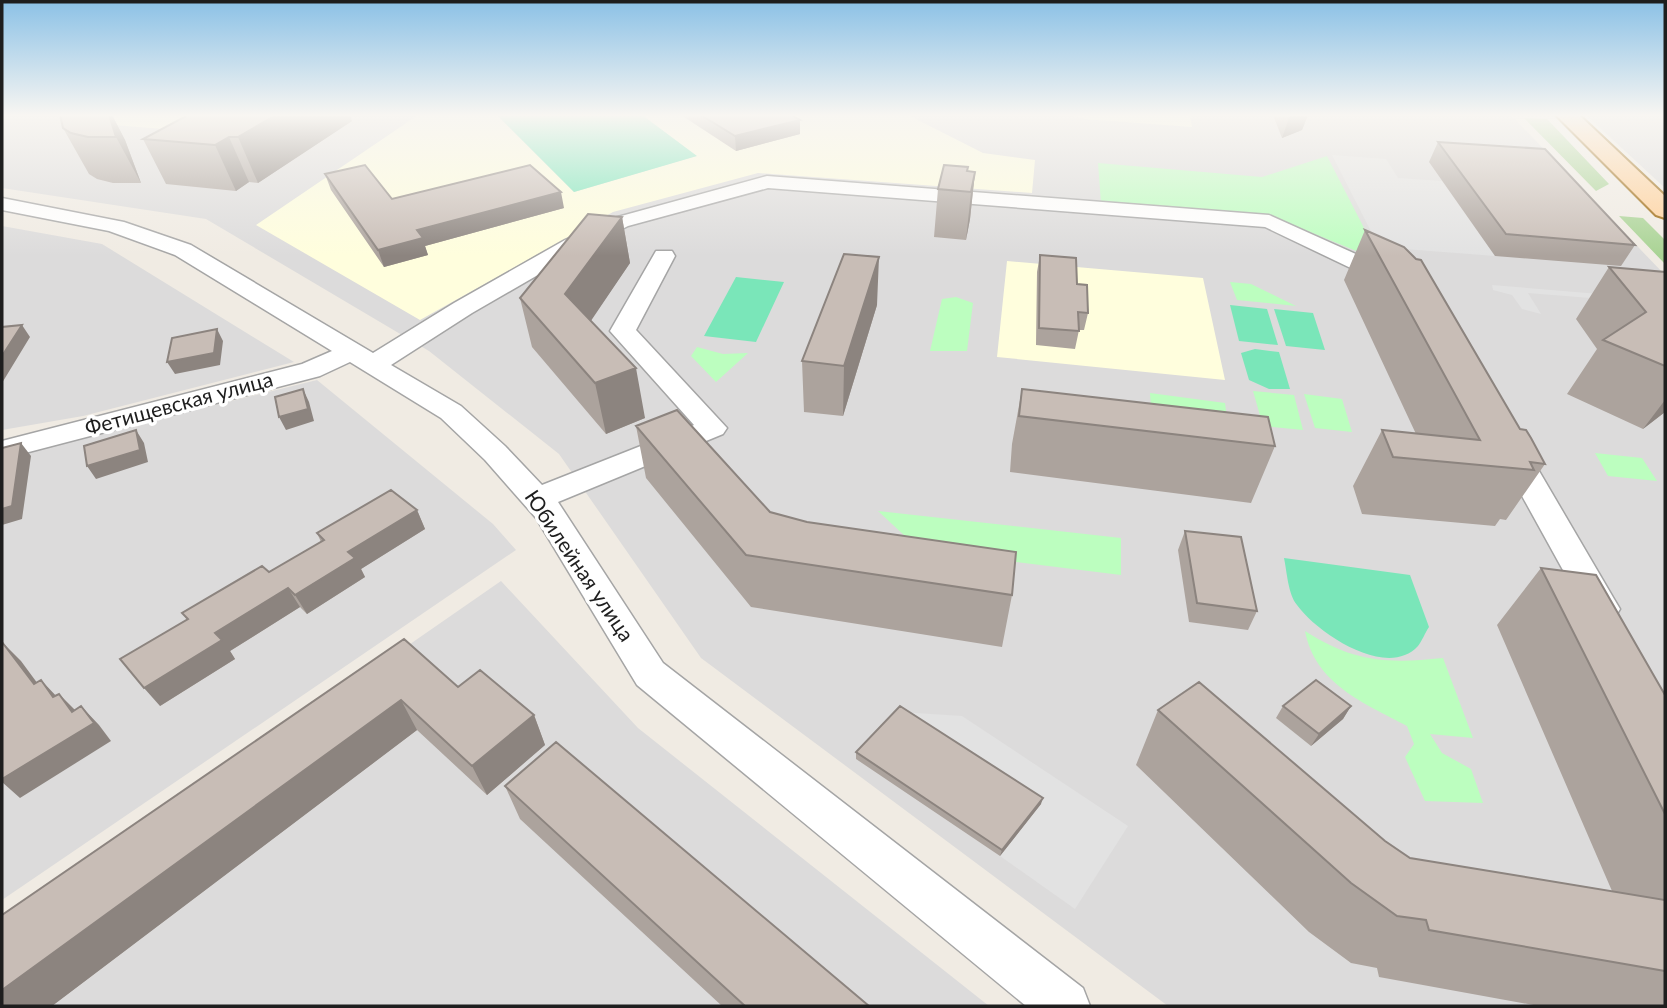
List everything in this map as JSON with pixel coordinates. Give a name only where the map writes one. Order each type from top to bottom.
[{"type":"main road","points":[[1616,162],[1665,210]]},
{"type":"street","name":"Фетищевская улица","points":[[2,450],[363,357],[463,308],[573,245],[621,222],[767,182],[1269,221],[1410,287]]},
{"type":"street","name":"Юбилейная улица","points":[[2,204],[116,225],[149,235],[183,250],[451,412],[538,498],[650,674],[1065,1006]]},
{"type":"street","points":[[538,498],[713,428],[623,331],[664,256]]},
{"type":"street","points":[[1497,424],[1616,633]]},
{"type":"shaded area","points":[[2,162],[1556,162],[1665,275],[1665,1006],[1168,1006],[701,658],[559,454],[429,351],[206,219],[2,188]]},
{"type":"shaded area","points":[[349,162],[544,162],[574,192],[676,162],[1035,162],[1032,193],[758,173],[613,212],[420,320],[256,225]]},
{"type":"shaded area","points":[[1336,162],[1388,162],[1398,178],[1442,181],[1495,256],[1379,247]]},
{"type":"shaded area","points":[[1637,162],[1665,162],[1665,188]]},
{"type":"shaded area","points":[[2,226],[102,244],[294,362],[83,416],[2,430]]},
{"type":"shaded area","points":[[1007,261],[1203,278],[1225,380],[997,357]]},
{"type":"shaded area","points":[[1492,285],[1647,298],[1652,303],[1528,293],[1541,314],[1522,309],[1512,295],[1493,290]]},
{"type":"shaded area","points":[[317,380],[493,524],[516,550],[2,900],[2,457]]},
{"type":"shaded area","points":[[501,581],[638,728],[989,1006],[2,1006],[2,927]]},
{"type":"shaded area","points":[[900,712],[962,716],[1128,826],[1075,909],[1000,856]]},
{"type":"green space","points":[[544,162],[676,162],[574,192]]},
{"type":"green space","points":[[1308,162],[1330,162],[1381,261],[1268,215],[1101,203],[1098,163],[1262,177]]},
{"type":"green space","points":[[1567,162],[1588,162],[1609,184],[1596,191]]},
{"type":"green space","points":[[1619,216],[1643,218],[1665,240],[1665,264]]},
{"type":"green space","points":[[736,277],[784,282],[756,342],[704,336]]},
{"type":"green space","points":[[1230,282],[1251,284],[1296,306],[1237,300]]},
{"type":"green space","points":[[956,297],[973,303],[967,351],[930,351],[942,299]]},
{"type":"green space","points":[[1230,305],[1267,309],[1278,345],[1239,341]]},
{"type":"green space","points":[[1274,309],[1313,313],[1325,350],[1286,346]]},
{"type":"green space","points":[[697,347],[723,354],[748,353],[716,382],[691,356]]},
{"type":"green space","points":[[1255,349],[1279,352],[1290,389],[1269,389],[1249,380],[1241,353]]},
{"type":"green space","points":[[1253,391],[1294,395],[1303,430],[1263,426]]},
{"type":"green space","points":[[1150,393],[1225,403],[1227,418],[1151,408]]},
{"type":"green space","points":[[1304,394],[1342,399],[1352,432],[1315,428]]},
{"type":"green space","points":[[1595,453],[1642,458],[1657,481],[1608,476]]},
{"type":"green space","points":[[878,511],[1121,538],[1121,575],[920,550]]},
{"type":"green space","points":[[1284,558],[1410,575],[1429,627],[1418,646],[1405,655],[1389,658],[1353,649],[1320,628],[1297,605],[1290,589]]},
{"type":"green space","points":[[1305,631],[1355,655],[1405,661],[1443,658],[1473,738],[1430,734],[1442,753],[1471,769],[1483,803],[1425,801],[1405,757],[1414,744],[1407,726],[1358,700],[1330,678],[1310,649]]},
{"type":"building","points":[[1453,162],[1557,162],[1635,245],[1506,234]]},
{"type":"building","points":[[365,165],[392,199],[530,165],[561,192],[417,230],[423,238],[378,250],[325,174]]},
{"type":"building","points":[[944,165],[968,167],[967,171],[975,172],[971,192],[938,189]]},
{"type":"building","points":[[588,214],[622,217],[565,294],[636,368],[595,383],[520,298]]},
{"type":"building","points":[[1365,230],[1404,247],[1416,259],[1421,260],[1520,429],[1526,430],[1545,464],[1530,462],[1534,470],[1393,457],[1382,430],[1480,440]]},
{"type":"building","points":[[844,254],[879,257],[844,366],[802,361]]},
{"type":"building","points":[[1040,255],[1076,258],[1077,284],[1087,285],[1088,313],[1078,312],[1079,331],[1039,328]]},
{"type":"building","points":[[1609,267],[1665,272],[1665,366],[1603,340],[1646,312]]},
{"type":"building","points":[[22,325],[2,356],[2,327]]},
{"type":"building","points":[[217,329],[214,353],[167,362],[172,338]]},
{"type":"building","points":[[303,389],[308,409],[279,417],[275,397]]},
{"type":"building","points":[[1022,389],[1268,417],[1275,446],[1019,416]]},
{"type":"building","points":[[677,410],[770,512],[807,522],[1016,552],[1012,595],[746,555],[636,426]]},
{"type":"building","points":[[136,430],[140,450],[87,466],[84,446]]},
{"type":"building","points":[[21,443],[12,506],[2,509],[2,448]]},
{"type":"building","points":[[391,490],[417,510],[348,552],[355,558],[295,595],[288,588],[215,633],[222,640],[144,688],[120,659],[188,619],[182,613],[262,566],[269,572],[324,540],[317,533]]},
{"type":"building","points":[[1185,531],[1241,537],[1257,611],[1197,603]]},
{"type":"building","points":[[1541,568],[1596,575],[1665,695],[1665,814]]},
{"type":"building","points":[[404,639],[458,687],[480,670],[534,715],[472,766],[401,700],[2,990],[2,915]]},
{"type":"building","points":[[2,642],[34,684],[41,680],[53,697],[59,694],[72,712],[81,706],[94,723],[2,779]]},
{"type":"building","points":[[1316,680],[1351,706],[1319,734],[1283,706]]},
{"type":"building","points":[[1199,682],[1385,841],[1410,858],[1665,900],[1665,971],[1429,930],[1426,920],[1397,916],[1351,883],[1158,710]]},
{"type":"building","points":[[900,706],[1043,798],[1002,850],[856,752]]},
{"type":"building","points":[[556,742],[869,1006],[745,1006],[505,786]]}]
